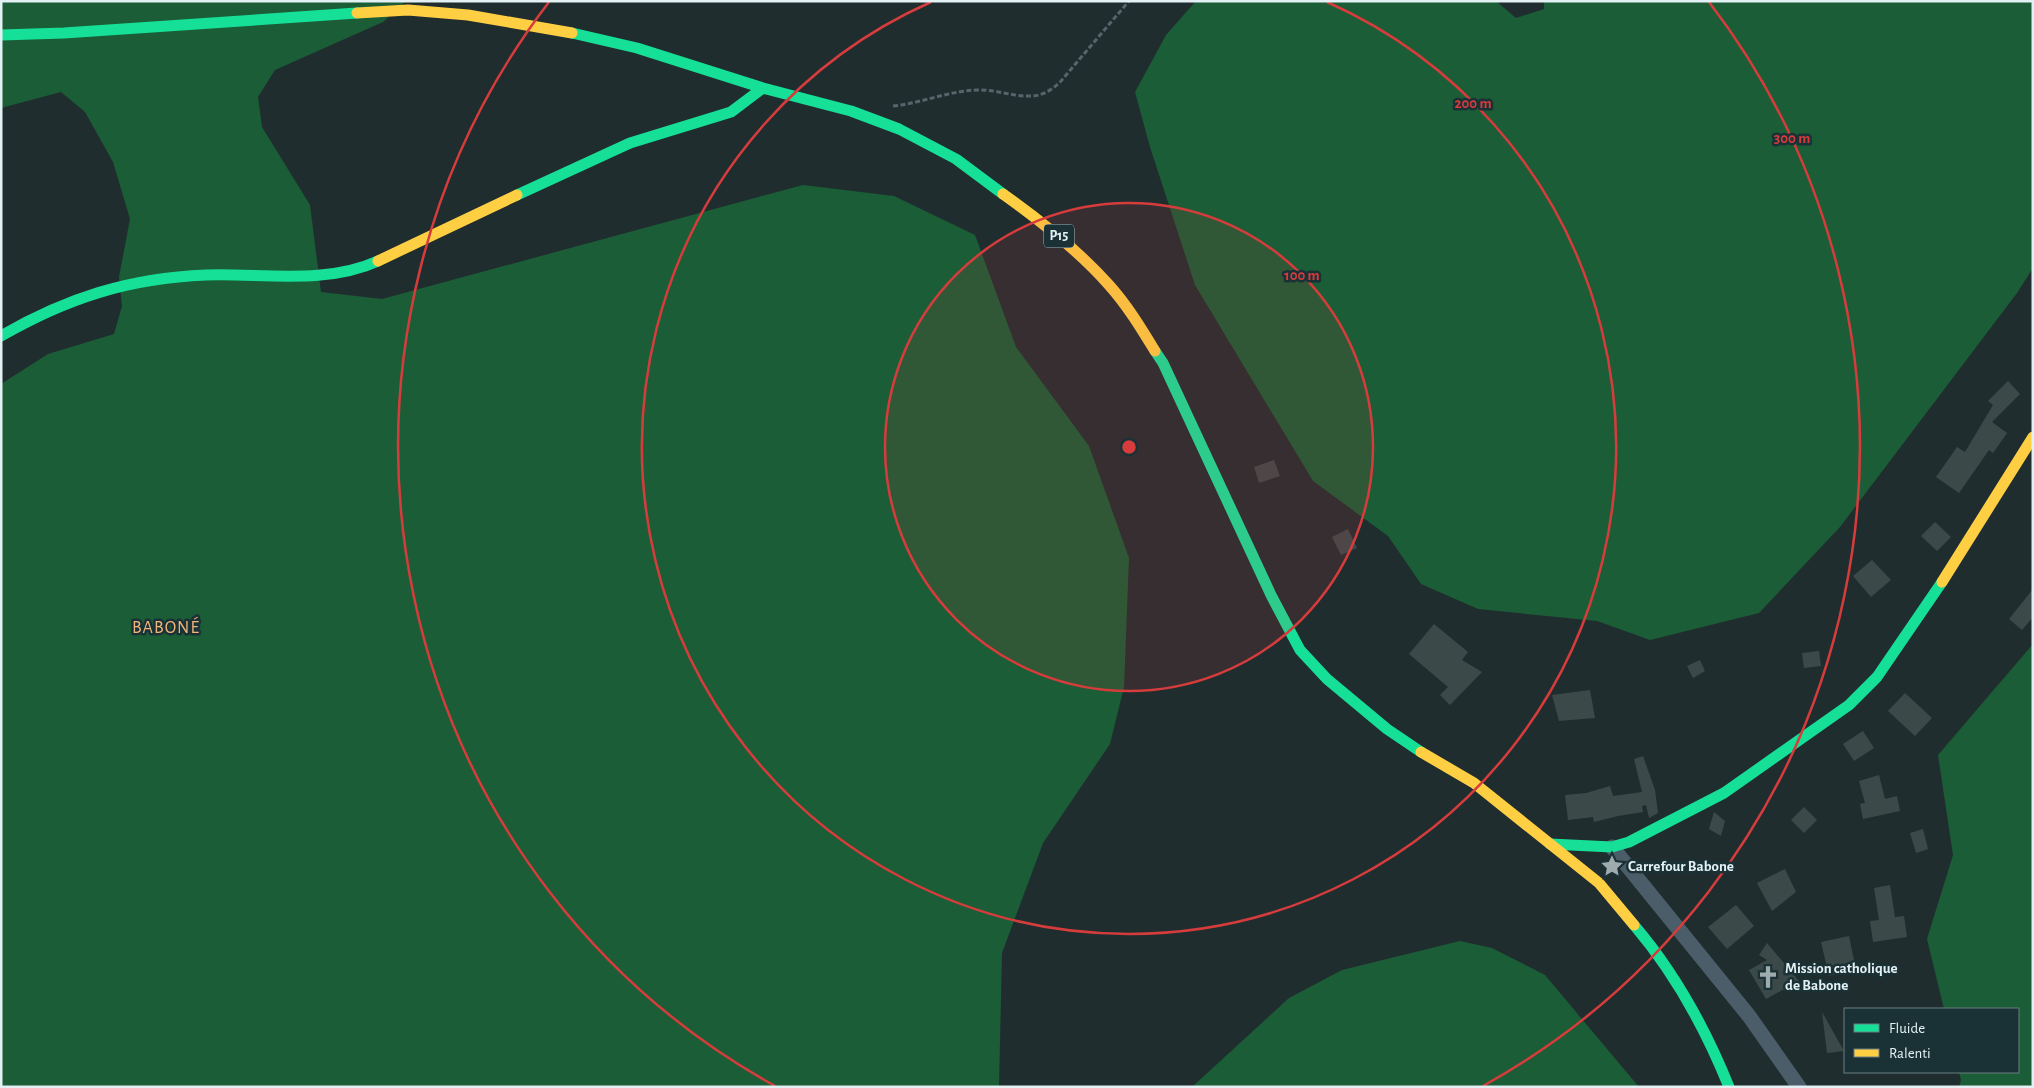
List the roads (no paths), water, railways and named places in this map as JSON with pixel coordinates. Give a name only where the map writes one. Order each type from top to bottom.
[{"type":"main road","name":"P15","points":[[1,35],[82,32],[408,10],[468,15],[574,33],[637,48],[763,88],[852,110],[926,142],[956,159],[1019,204],[1073,248],[1109,285],[1135,319],[1163,363],[1271,595],[1300,650],[1327,679],[1387,729],[1427,756],[1474,783],[1599,883],[1653,947],[1714,1050],[1729,1087]]},
{"type":"main road","points":[[1,336],[30,318],[58,306],[106,289],[133,282],[227,274],[331,275],[360,269],[597,157],[656,135],[731,112],[763,88]]},
{"type":"main road","points":[[1550,844],[1612,847],[1628,842],[1724,793],[1849,705],[1877,676],[1927,605],[2033,437]]},
{"type":"street","points":[[1612,847],[1749,1016],[1799,1087]]},
{"type":"place","name":"Carrefour Babone","points":[[1612,866]]},
{"type":"place","name":"Mission catholique de Babone","points":[[1768,977]]},
{"type":"district","name":"BABONÉ","points":[[166,628]]}]
